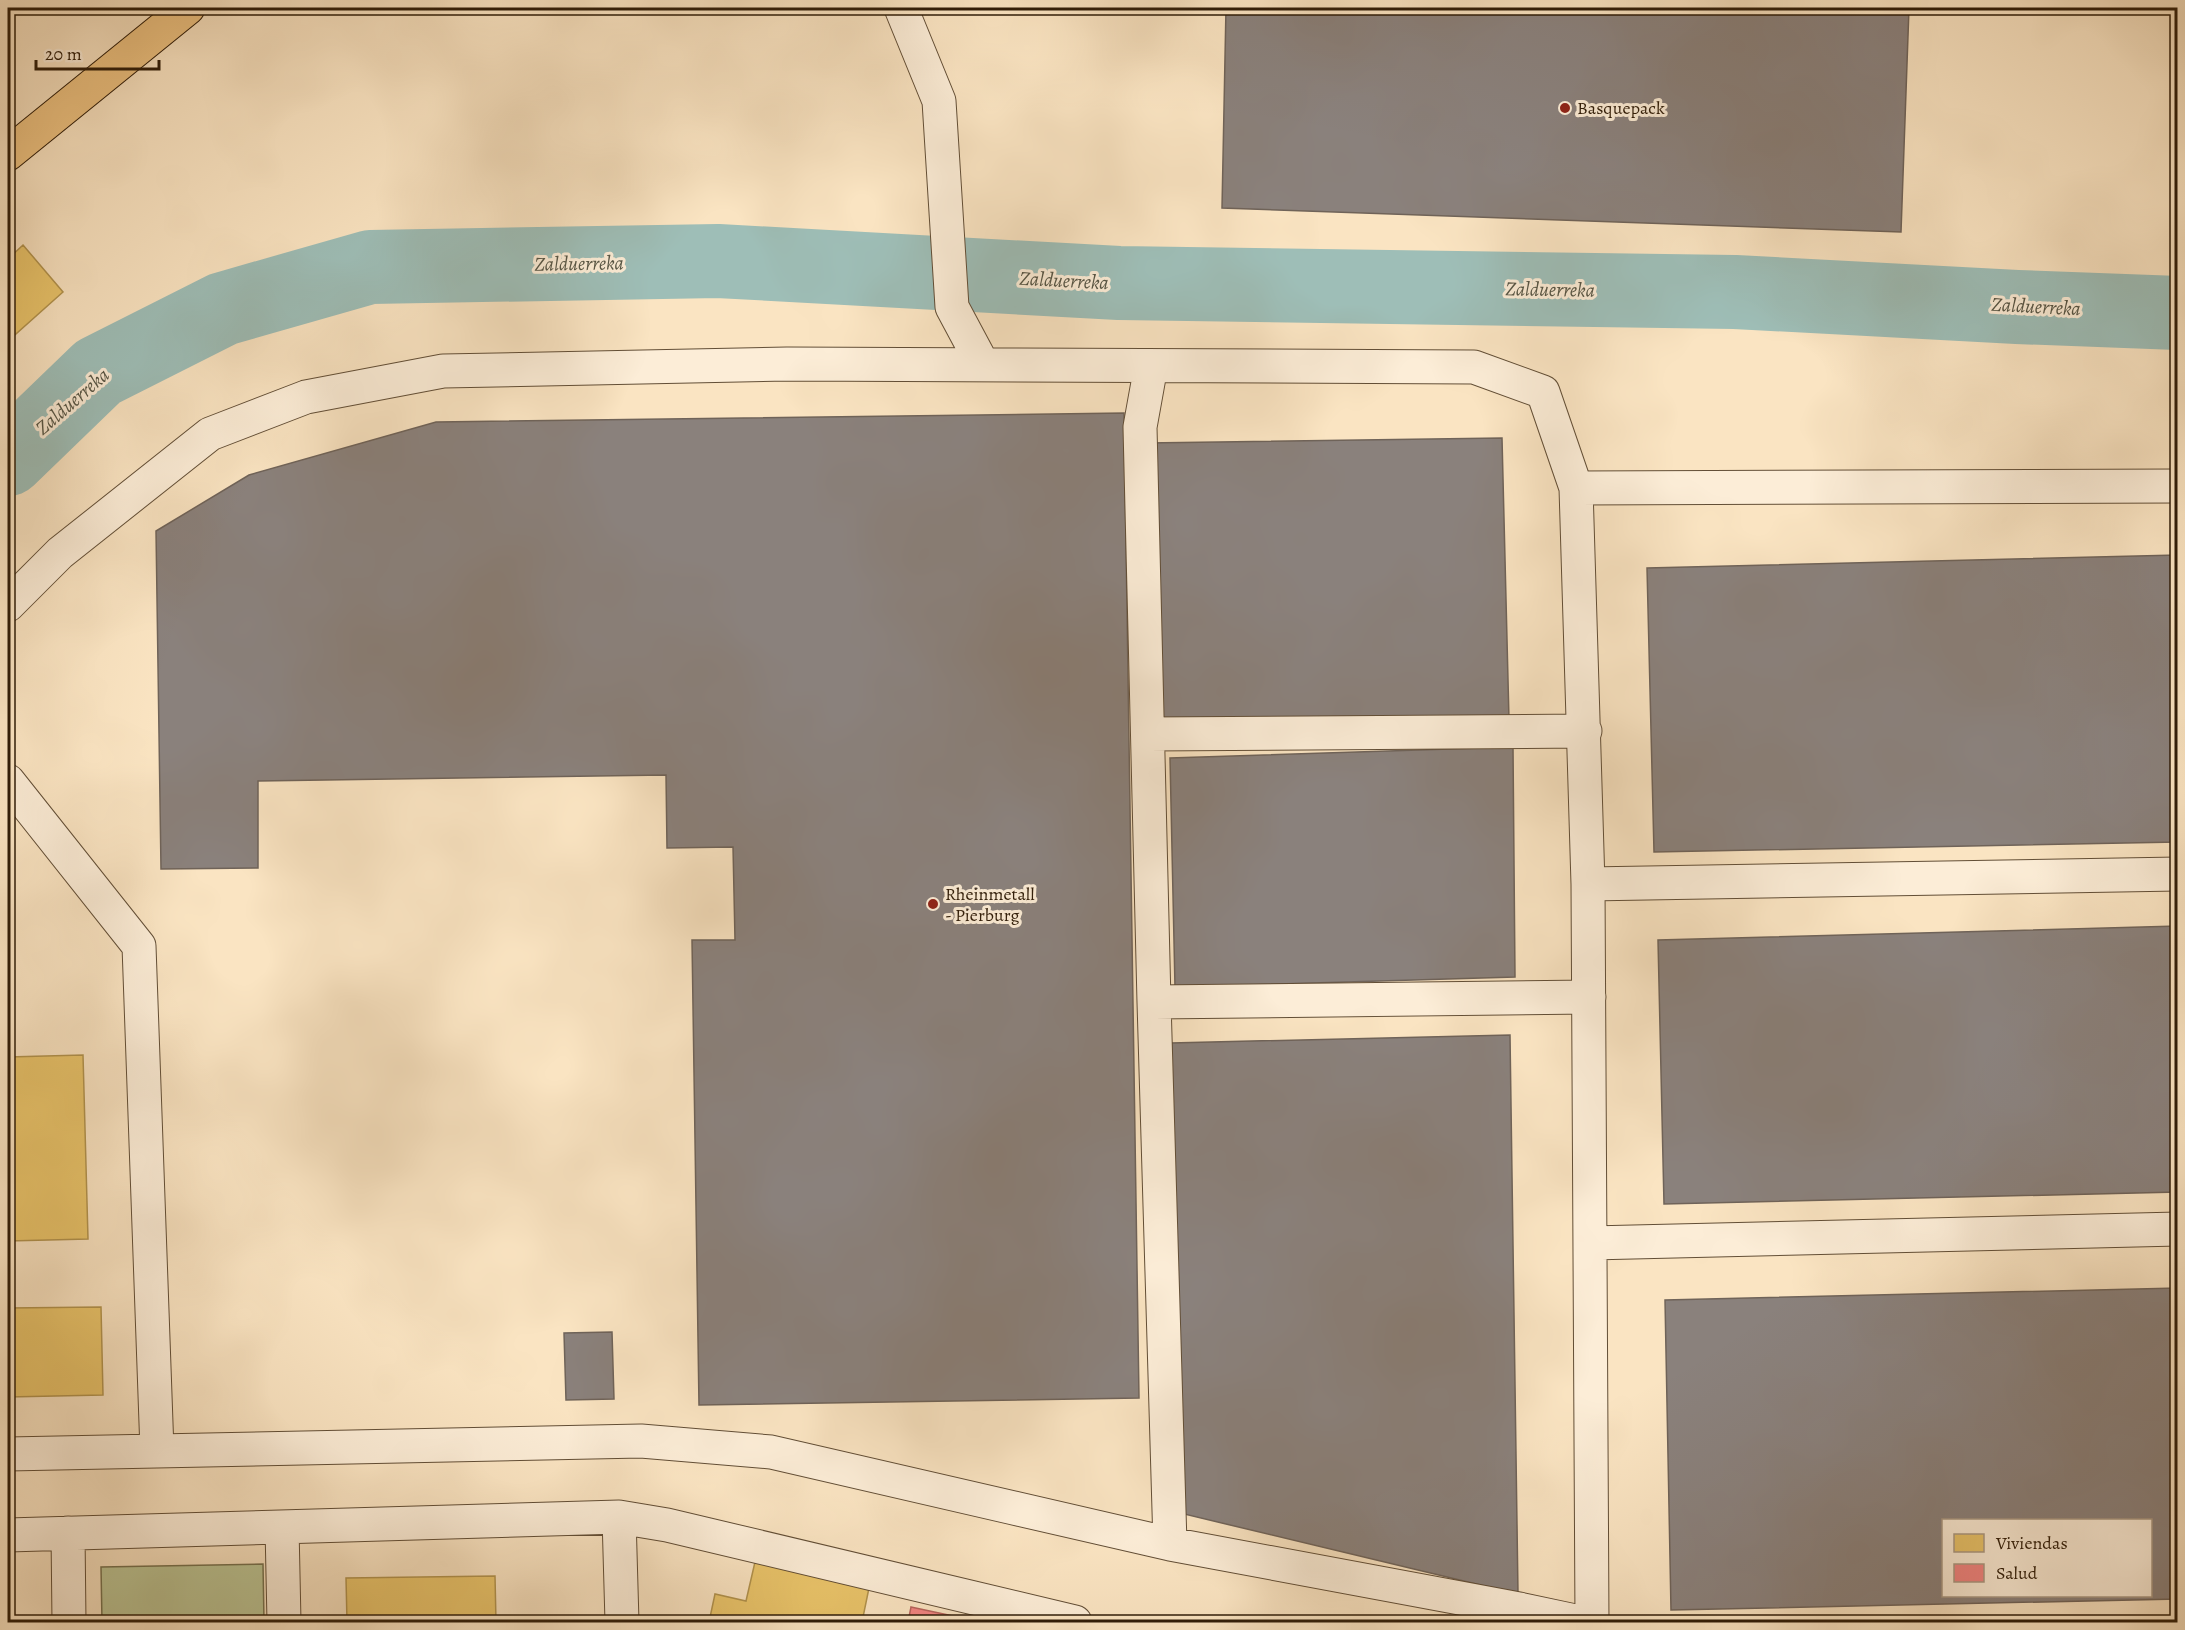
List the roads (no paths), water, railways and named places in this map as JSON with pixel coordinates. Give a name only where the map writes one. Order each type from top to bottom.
[{"type":"highway","points":[[8,154],[188,8]]},
{"type":"street","points":[[901,8],[939,101],[952,307],[983,365]]},
{"type":"street","points":[[8,605],[60,553],[210,434],[306,397],[443,371],[787,364],[1474,367],[1543,392],[1575,488],[1585,731],[1591,1243],[1592,1623]]},
{"type":"street","points":[[1151,366],[1140,428],[1170,1545]]},
{"type":"street","points":[[1575,488],[2178,486]]},
{"type":"street","points":[[1148,734],[1585,731]]},
{"type":"street","points":[[8,781],[139,946],[157,1450]]},
{"type":"street","points":[[1588,884],[2178,874]]},
{"type":"street","points":[[1154,1002],[1589,997]]},
{"type":"street","points":[[1591,1243],[2178,1229]]},
{"type":"street","points":[[8,1454],[641,1442],[771,1452],[1170,1545],[1511,1616],[1580,1623]]},
{"type":"street","points":[[619,1517],[622,1623]]},
{"type":"street","points":[[13,1535],[619,1517],[667,1525],[1075,1623]]},
{"type":"street","points":[[282,1527],[284,1623]]},
{"type":"street","points":[[68,1533],[69,1623]]},
{"type":"waterway","name":"Zalduerreka","points":[[8,459],[98,372],[223,309],[370,267],[718,261],[1119,283],[1735,292],[2178,313]]},
{"type":"place","name":"Basquepack","points":[[1565,108]]},
{"type":"place","name":"Rheinmetall - Pierburg","points":[[933,904]]}]
